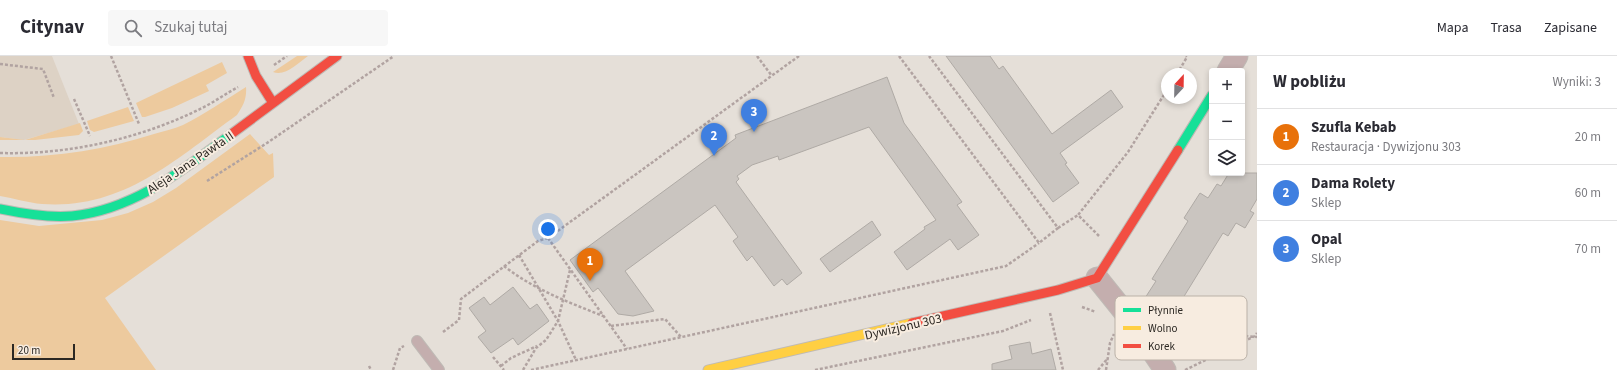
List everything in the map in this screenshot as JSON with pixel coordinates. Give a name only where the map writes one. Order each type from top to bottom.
[{"type":"street","points":[[248,56],[256,76],[274,103]]},
{"type":"street","name":"Aleja Jana Pawła II","points":[[0,209],[27,214],[59,216],[81,215],[128,200],[156,187],[186,168],[337,56]]},
{"type":"street","points":[[1230,68],[1237,56]]},
{"type":"street","points":[[1115,300],[1097,278],[1209,101]]},
{"type":"street","name":"Dywizjonu 303","points":[[708,370],[1058,290],[1097,278]]},
{"type":"street","points":[[1158,360],[1165,370]]},
{"type":"lane","points":[[417,341],[439,370]]},
{"type":"path","points":[[112,56],[139,124]]},
{"type":"path","points":[[0,153],[47,151],[100,143],[135,134],[177,119],[206,106],[287,56]]},
{"type":"path","points":[[207,181],[267,143],[394,56]]},
{"type":"path","points":[[757,56],[772,76]]},
{"type":"path","points":[[443,332],[459,320],[461,299],[538,241],[548,238],[799,56]]},
{"type":"path","points":[[898,56],[1039,243]]},
{"type":"path","points":[[929,56],[1058,228]]},
{"type":"path","points":[[1181,68],[1188,57],[1186,56]]},
{"type":"path","points":[[0,64],[43,69],[54,98]]},
{"type":"path","points":[[74,99],[90,136]]},
{"type":"path","points":[[531,370],[1006,266],[1078,215],[1128,152],[1161,100]]},
{"type":"path","points":[[1078,215],[1113,251]]},
{"type":"path","points":[[548,238],[627,349]]},
{"type":"path","points":[[519,255],[558,321],[576,360]]},
{"type":"path","points":[[504,266],[518,278],[539,289],[564,301],[604,316]]},
{"type":"path","points":[[523,370],[536,348],[546,340],[558,321],[571,270]]},
{"type":"path","points":[[1078,306],[1088,308],[1098,313]]},
{"type":"path","points":[[1043,316],[1056,310]]},
{"type":"path","points":[[1050,313],[1063,370]]},
{"type":"path","points":[[611,326],[665,318],[681,337]]},
{"type":"path","points":[[815,370],[1003,331],[1036,318]]},
{"type":"path","points":[[1106,370],[1114,333],[1111,329]]},
{"type":"path","points":[[1256,337],[1257,333]]},
{"type":"path","points":[[501,366],[511,358],[541,344]]},
{"type":"path","points":[[393,370],[400,348]]},
{"type":"path","points":[[493,357],[504,370]]},
{"type":"path","points":[[1098,370],[1108,358]]},
{"type":"path","points":[[1184,370],[1206,360]]},
{"type":"path","points":[[369,366],[371,370]]},
{"type":"shaded area","points":[[0,56],[52,56],[79,124],[24,140],[0,137]]},
{"type":"shaded area","points":[[297,56],[308,56],[287,71],[282,73],[273,72]]},
{"type":"shaded area","points":[[222,62],[227,73],[206,85],[209,91],[172,108],[142,117],[136,103]]},
{"type":"shaded area","points":[[246,87],[244,102],[237,115],[170,164],[123,190],[98,199],[71,204],[42,204],[0,196],[0,157],[39,156],[78,152],[135,140],[183,125],[207,112]]},
{"type":"shaded area","points":[[128,107],[134,121],[94,132],[90,130],[87,121]]},
{"type":"shaded area","points":[[80,123],[83,131],[79,135],[25,140]]},
{"type":"shaded area","points":[[250,134],[269,155],[273,153],[274,177],[105,298],[156,370],[0,370],[0,220],[39,226],[102,220],[128,213],[153,202],[176,188]]},
{"type":"shaded area","points":[[0,137],[25,140],[0,140]]},
{"type":"building","points":[[946,56],[990,56],[999,69],[1003,66],[1052,134],[1111,90],[1123,107],[1060,153],[1067,163],[1065,164],[1079,183],[1053,202]]},
{"type":"building","points":[[887,77],[904,123],[962,202],[957,205],[979,235],[958,250],[950,239],[907,270],[894,252],[925,229],[924,227],[936,220],[869,127],[779,160],[778,156],[752,165],[737,176],[739,179],[736,182],[802,273],[787,285],[782,279],[774,286],[752,256],[747,261],[733,241],[738,237],[715,205],[625,271],[654,311],[633,316],[618,314],[598,288],[593,292],[570,260],[736,138],[735,135]]},
{"type":"building","points":[[1245,173],[1257,173],[1257,199],[1250,211],[1254,213],[1245,228],[1236,223],[1228,236],[1223,233],[1184,296],[1146,296],[1156,281],[1152,279],[1188,221],[1184,218],[1200,193],[1208,198],[1217,184],[1221,186],[1227,176],[1245,176]]},
{"type":"building","points":[[872,221],[881,235],[830,272],[820,259]]},
{"type":"building","points":[[513,287],[530,309],[537,304],[549,321],[518,345],[513,338],[491,353],[478,337],[486,331],[469,308],[484,297],[490,305]]},
{"type":"building","points":[[1030,342],[1032,354],[1051,349],[1056,370],[992,370],[992,364],[1012,359],[1009,346]]},
{"type":"traffic: fast","points":[[1178,150],[1209,100]]},
{"type":"traffic: fast","points":[[0,209],[36,215],[72,216],[116,206],[156,186],[194,162],[230,135]]},
{"type":"traffic: slow","points":[[708,370],[912,323]]},
{"type":"traffic: jam","points":[[248,56],[256,76],[273,103]]},
{"type":"traffic: jam","points":[[230,135],[337,56]]},
{"type":"traffic: jam","points":[[912,323],[1058,290],[1097,278],[1178,150]]},
{"type":"place","name":"Opal","points":[[754,132]]},
{"type":"place","name":"Dama Rolety","points":[[714,156]]},
{"type":"place","name":"Szufla Kebab","points":[[590,281]]}]
